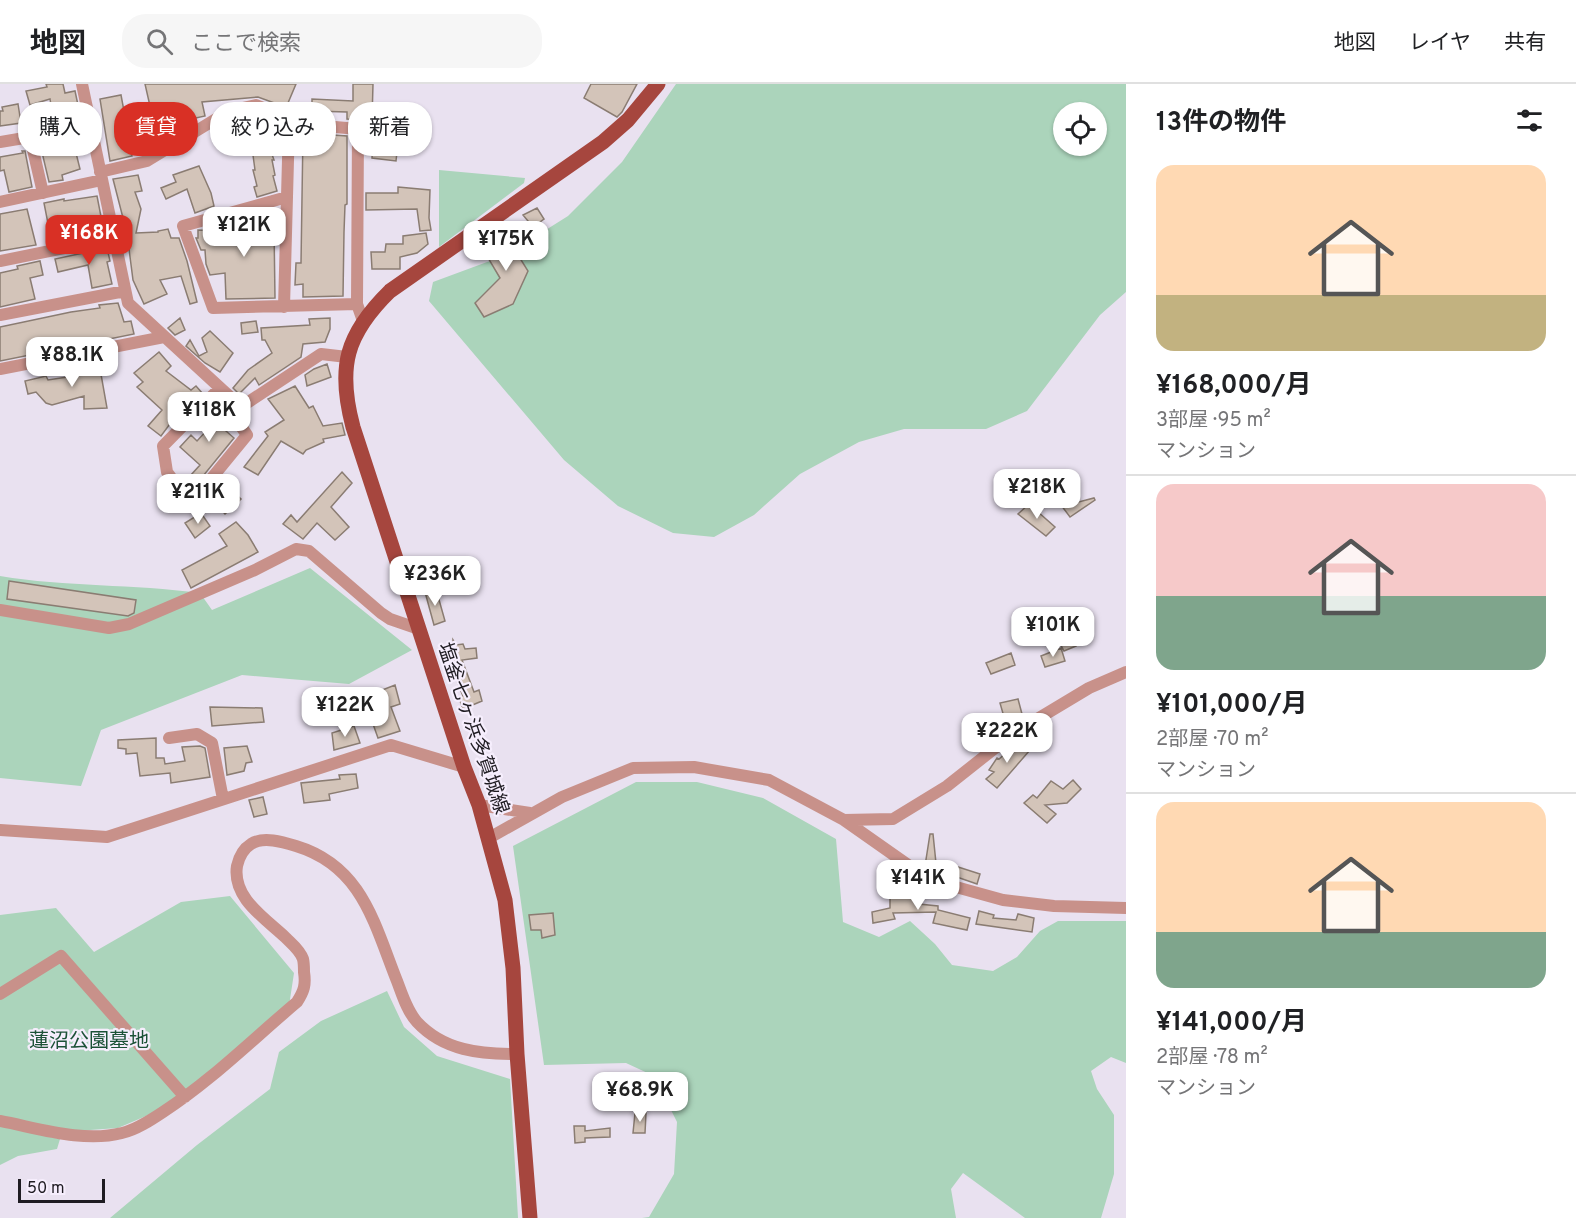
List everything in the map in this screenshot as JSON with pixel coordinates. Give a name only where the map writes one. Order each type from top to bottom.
[{"type":"main road","name":"塩釜七ヶ浜多賀城線","points":[[530,1218],[517,1054],[513,968],[505,900],[479,805],[464,767],[348,406],[345,390],[347,357],[363,321],[390,291],[603,142],[628,120],[658,84]]},
{"type":"street","points":[[82,84],[128,303],[241,407]]},
{"type":"street","points":[[0,202],[43,193],[147,161],[210,123]]},
{"type":"street","points":[[336,127],[358,129],[357,304],[363,321]]},
{"type":"street","points":[[0,142],[30,137],[43,193]]},
{"type":"street","points":[[284,308],[288,156]]},
{"type":"street","points":[[287,196],[183,226],[213,308],[284,308],[357,304]]},
{"type":"street","points":[[0,261],[114,238]]},
{"type":"street","points":[[0,315],[125,291]]},
{"type":"street","points":[[0,369],[164,337]]},
{"type":"street","points":[[220,388],[163,446],[167,472],[188,499],[197,496],[247,435],[234,416],[241,407],[321,354],[347,357]]},
{"type":"street","points":[[0,610],[109,628],[129,624],[255,570],[296,549],[303,549],[309,551],[381,613],[390,619],[419,629]]},
{"type":"street","points":[[843,820],[893,819],[947,786],[1014,734],[1089,688],[1126,672]]},
{"type":"street","points":[[169,738],[196,734],[212,742],[223,800]]},
{"type":"street","points":[[0,831],[106,837],[391,745],[464,767]]},
{"type":"street","points":[[489,838],[562,796],[633,768],[694,767],[768,780],[843,820],[918,872],[956,887],[1003,900],[1054,906],[1126,908]]},
{"type":"street","points":[[479,805],[530,813]]},
{"type":"street","points":[[0,1120],[65,1134],[94,1136],[123,1133],[151,1120],[185,1097],[297,1002],[305,990],[303,958],[296,948],[246,900],[239,890],[236,875],[238,860],[243,850],[253,842],[266,840],[307,849],[323,857],[353,883],[365,900],[404,1000],[416,1021],[448,1045],[492,1054],[517,1054]]},
{"type":"street","points":[[0,994],[61,956],[185,1097]]},
{"type":"green space","points":[[676,84],[1126,84],[1126,292],[1100,315],[1027,411],[986,429],[904,429],[859,442],[800,474],[754,515],[714,537],[673,533],[618,506],[564,460],[429,301],[433,282],[506,255],[568,216],[622,162]]},
{"type":"green space","points":[[439,170],[525,178],[524,183],[439,247]]},
{"type":"green space","points":[[310,568],[412,650],[349,684],[242,675],[101,730],[81,786],[0,778],[0,576],[25,580],[200,593],[212,610]]},
{"type":"green space","points":[[636,782],[697,782],[763,798],[836,839],[843,922],[879,937],[910,921],[935,944],[952,965],[993,971],[1017,957],[1040,931],[1058,921],[1126,921],[1126,1063],[1111,1057],[1091,1071],[1097,1089],[1114,1115],[1114,1174],[1101,1218],[1025,1218],[963,1173],[951,1189],[956,1218],[642,1218],[649,1217],[674,1174],[677,1122],[654,1076],[626,1063],[544,1065],[513,846]]},
{"type":"green space","name":"蓮沼公園墓地","points":[[230,896],[294,973],[289,1006],[190,1088],[153,1113],[118,1128],[76,1131],[0,1117],[0,915],[56,908],[94,952],[181,902]]},
{"type":"green space","points":[[387,991],[404,1027],[437,1056],[510,1079],[518,1218],[110,1218],[197,1145],[270,1089],[279,1052],[321,1021]]},
{"type":"green space","points":[[0,1126],[60,1139],[57,1149],[18,1156],[0,1165]]},
{"type":"building","points":[[46,84],[63,84],[65,93],[75,91],[77,102],[50,102],[50,99],[29,102],[26,91],[47,87]]},
{"type":"building","points":[[145,84],[296,84],[288,102],[272,102],[258,97],[202,102],[205,116],[198,118],[198,102],[149,102]]},
{"type":"building","points":[[353,84],[373,84],[372,102],[348,102],[348,119],[347,112],[336,112],[336,102],[312,102],[312,99],[353,101]]},
{"type":"building","points":[[591,84],[637,84],[617,117],[584,98]]},
{"type":"building","points":[[121,95],[122,102],[114,102],[114,156],[132,156],[110,161],[100,99]]},
{"type":"building","points":[[18,104],[18,123],[0,126],[2,107]]},
{"type":"building","points":[[336,135],[347,136],[343,296],[303,297],[303,284],[295,285],[296,263],[301,263],[303,156],[336,156]]},
{"type":"building","points":[[18,154],[18,156],[26,156],[32,187],[9,192],[4,170],[0,171],[0,157]]},
{"type":"building","points":[[43,156],[77,156],[80,169],[62,175],[63,180],[49,182]]},
{"type":"building","points":[[253,156],[273,156],[275,175],[273,176],[277,191],[257,197],[254,187],[257,186],[253,170],[255,170]]},
{"type":"building","points":[[372,156],[397,156],[396,161],[372,158]]},
{"type":"building","points":[[199,166],[214,206],[195,213],[187,189],[166,199],[161,188],[176,182],[173,175]]},
{"type":"building","points":[[138,175],[142,191],[135,192],[141,209],[136,233],[168,229],[171,238],[179,238],[197,302],[190,304],[181,276],[160,280],[167,294],[144,304],[133,280],[125,218],[123,218],[113,179]]},
{"type":"building","points":[[398,187],[430,190],[431,230],[420,231],[417,209],[366,210],[366,193],[398,193]]},
{"type":"building","points":[[97,196],[104,232],[51,239],[44,203]]},
{"type":"building","points":[[537,208],[544,219],[533,227],[523,215]]},
{"type":"building","points":[[27,209],[36,245],[0,251],[0,214]]},
{"type":"building","points":[[276,211],[277,228],[274,228],[275,298],[226,299],[225,273],[210,275],[205,250],[201,250],[196,238],[198,238],[198,230],[224,231],[224,228],[254,230],[255,214]]},
{"type":"building","points":[[524,228],[534,245],[518,255],[528,271],[513,304],[484,317],[475,303],[500,278],[484,251],[501,239]]},
{"type":"building","points":[[426,233],[428,244],[417,253],[400,257],[400,269],[372,269],[371,252],[385,252],[386,244],[403,244],[403,236]]},
{"type":"building","points":[[107,248],[110,261],[107,262],[112,284],[92,288],[88,265],[58,272],[55,259]]},
{"type":"building","points":[[40,261],[43,275],[30,278],[35,299],[0,307],[0,273],[18,269],[17,266]]},
{"type":"building","points":[[118,303],[124,322],[131,321],[134,334],[0,361],[0,327],[100,308],[99,305]]},
{"type":"building","points":[[180,318],[185,330],[175,335],[168,328]]},
{"type":"building","points":[[330,318],[330,329],[325,342],[303,344],[301,357],[259,385],[255,378],[239,394],[233,388],[248,370],[272,353],[265,340],[262,340],[261,328],[310,325],[309,319]]},
{"type":"building","points":[[256,321],[258,332],[242,334],[241,323]]},
{"type":"building","points":[[210,331],[233,353],[220,372],[205,363],[186,346],[190,340],[199,356],[207,352],[202,338]]},
{"type":"building","points":[[159,352],[171,366],[166,371],[191,390],[196,386],[203,394],[191,406],[187,401],[161,436],[148,426],[162,410],[137,387],[143,382],[134,373]]},
{"type":"building","points":[[99,363],[107,408],[84,409],[84,396],[52,405],[46,403],[36,392],[28,394],[25,381],[46,376],[48,380],[80,375],[79,367]]},
{"type":"building","points":[[327,364],[331,377],[307,386],[305,375]]},
{"type":"building","points":[[295,386],[309,408],[313,406],[323,426],[342,423],[345,435],[323,439],[324,442],[306,450],[303,454],[281,441],[258,475],[244,467],[268,436],[265,432],[284,420],[268,399]]},
{"type":"building","points":[[216,408],[226,415],[231,426],[226,431],[234,438],[199,481],[191,475],[200,465],[180,447],[191,435],[197,441],[209,428],[205,421]]},
{"type":"building","points":[[342,472],[352,483],[331,507],[349,527],[335,540],[317,523],[303,539],[283,524],[291,515],[297,522]]},
{"type":"building","points":[[229,488],[241,499],[225,514],[214,502]]},
{"type":"building","points":[[1065,490],[1075,503],[1094,498],[1095,500],[1070,517],[1055,497]]},
{"type":"building","points":[[1029,504],[1055,527],[1046,536],[1018,514]]},
{"type":"building","points":[[201,513],[210,526],[195,538],[185,523]]},
{"type":"building","points":[[236,522],[248,535],[258,552],[191,588],[182,570],[227,546],[219,534]]},
{"type":"building","points":[[9,581],[136,600],[134,613],[128,616],[7,599]]},
{"type":"building","points":[[436,589],[445,621],[434,625],[425,592]]},
{"type":"building","points":[[1068,626],[1076,646],[1064,651],[1054,632]]},
{"type":"building","points":[[453,640],[456,645],[463,644],[465,649],[476,648],[477,658],[462,660],[474,692],[479,690],[482,701],[463,709],[459,698],[463,696],[451,667],[453,666]]},
{"type":"building","points":[[1061,648],[1065,661],[1045,667],[1041,656]]},
{"type":"building","points":[[1011,653],[1015,665],[991,674],[986,663]]},
{"type":"building","points":[[395,685],[400,704],[391,707],[400,731],[378,738],[373,724],[379,722],[367,696]]},
{"type":"building","points":[[1018,699],[1022,714],[1004,717],[1000,703]]},
{"type":"building","points":[[210,707],[262,708],[264,722],[212,726]]},
{"type":"building","points":[[354,726],[360,743],[334,750],[332,733]]},
{"type":"building","points":[[156,738],[156,758],[164,758],[165,764],[185,761],[182,747],[205,748],[210,777],[171,783],[170,773],[140,776],[137,753],[126,754],[126,749],[118,748],[118,740]]},
{"type":"building","points":[[1021,740],[1030,750],[997,788],[986,779],[994,772],[989,770],[997,758],[999,759]]},
{"type":"building","points":[[247,746],[252,762],[246,763],[244,771],[227,775],[224,748]]},
{"type":"building","points":[[356,774],[358,788],[329,794],[330,800],[304,803],[301,783],[340,779],[339,775]]},
{"type":"building","points":[[1073,780],[1081,789],[1067,803],[1045,805],[1056,814],[1047,823],[1024,803],[1033,795],[1037,798],[1051,781],[1063,789]]},
{"type":"building","points":[[263,797],[267,814],[254,817],[249,800]]},
{"type":"building","points":[[930,834],[933,834],[936,863],[952,865],[980,874],[977,884],[925,866]]},
{"type":"building","points":[[890,892],[919,892],[919,904],[938,906],[938,910],[970,918],[967,930],[933,923],[936,912],[893,913],[895,919],[873,923],[872,912],[890,908]]},
{"type":"building","points":[[979,911],[994,915],[993,918],[1016,920],[1018,914],[1034,918],[1032,932],[976,924]]},
{"type":"building","points":[[553,913],[555,935],[542,938],[541,930],[531,930],[529,915]]},
{"type":"building","points":[[635,1113],[646,1113],[645,1133],[633,1133]]},
{"type":"building","points":[[574,1126],[585,1126],[585,1131],[610,1128],[610,1137],[585,1138],[585,1142],[575,1143]]}]
